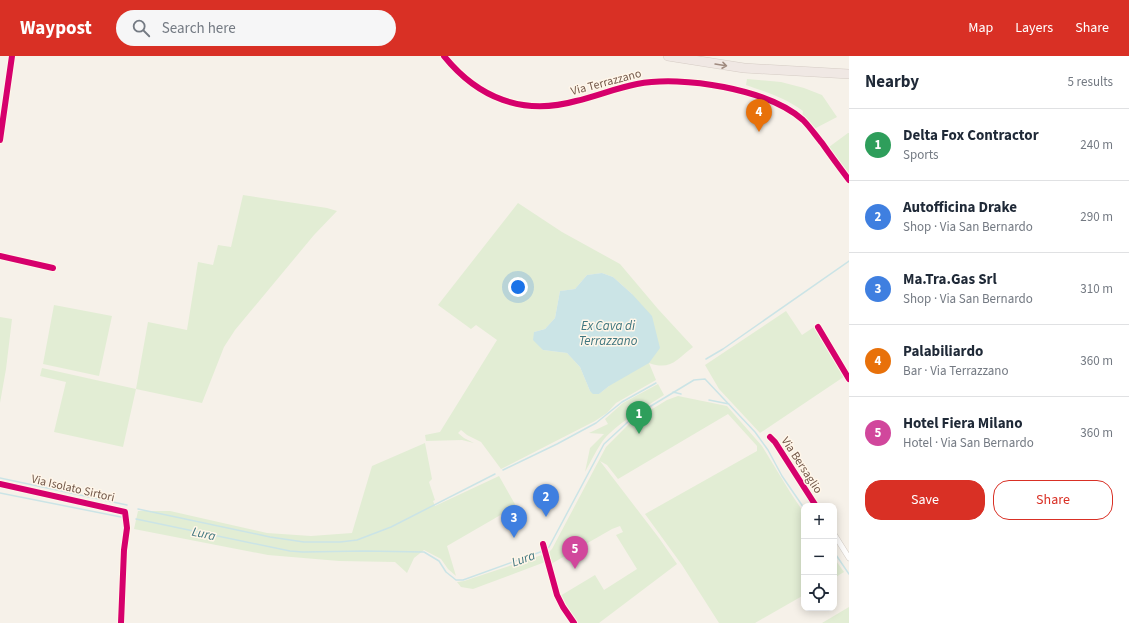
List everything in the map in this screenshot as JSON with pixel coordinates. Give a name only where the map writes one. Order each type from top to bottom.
[{"type":"highway","points":[[668,56],[744,68],[849,74]]},
{"type":"street","points":[[0,140],[12,56]]},
{"type":"street","name":"Via Terrazzano","points":[[444,56],[466,79],[485,92],[499,99],[523,106],[536,107],[563,104],[647,82],[696,82],[753,95],[786,109],[802,119],[813,131],[849,180]]},
{"type":"street","points":[[0,256],[53,268]]},
{"type":"street","points":[[818,327],[849,379]]},
{"type":"street","name":"Via Bersaglio","points":[[770,437],[775,442],[814,503]]},
{"type":"street","name":"Via Isolato Sirtori","points":[[0,484],[125,512],[127,514],[120,623]]},
{"type":"street","points":[[837,539],[849,558]]},
{"type":"street","points":[[543,544],[557,595],[574,623]]},
{"type":"green space","points":[[747,79],[781,82],[804,88],[822,95],[837,117],[814,129],[802,117],[803,111],[782,99],[746,85]]},
{"type":"green space","points":[[848,133],[849,175],[836,160],[829,147]]},
{"type":"green space","points":[[243,195],[327,208],[337,211],[314,235],[235,330],[224,347],[202,403],[136,389],[148,322],[187,330],[198,262],[213,265],[218,245],[231,247]]},
{"type":"green space","points":[[518,203],[562,232],[620,264],[693,347],[668,365],[663,366],[649,363],[656,380],[616,403],[607,413],[595,421],[501,469],[481,442],[467,435],[461,430],[458,433],[474,443],[462,440],[426,441],[425,435],[440,432],[497,340],[476,325],[471,329],[438,305]],"holes":[[[602,273],[613,277],[632,294],[609,386],[599,394],[590,391],[580,367],[567,353],[543,350],[534,332],[545,329],[555,318],[560,291],[575,289],[587,275]]]},
{"type":"green space","points":[[54,305],[112,316],[99,376],[43,364]]},
{"type":"green space","points":[[786,311],[802,335],[814,327],[845,376],[760,433],[719,389],[705,365]]},
{"type":"green space","points":[[0,317],[12,319],[0,403]]},
{"type":"green space","points":[[42,368],[136,389],[123,447],[54,432],[66,382],[40,376]]},
{"type":"green space","points":[[658,384],[664,395],[614,429],[602,442],[585,472],[590,448],[604,434],[589,433],[608,424],[605,419],[623,403]]},
{"type":"green space","points":[[678,396],[727,406],[762,446],[801,508],[801,597],[755,623],[719,623],[682,565],[645,514],[757,451],[757,446],[728,414],[618,479],[607,465],[600,461],[677,564],[599,623],[578,623],[561,600],[560,596],[595,575],[604,590],[637,569],[616,535],[623,532],[620,526],[612,529],[551,564],[548,553],[552,549],[606,447],[631,422],[667,400]]},
{"type":"green space","points":[[425,443],[432,479],[429,482],[435,500],[433,501],[435,506],[499,476],[516,506],[447,546],[456,576],[448,569],[441,559],[424,550],[414,558],[407,573],[395,562],[339,561],[268,555],[134,529],[138,511],[170,511],[267,533],[311,536],[352,533],[372,466]]},
{"type":"green space","points":[[542,555],[545,562],[473,589],[461,587],[457,582],[464,581]]},
{"type":"green space","points":[[837,562],[844,572],[837,576]]},
{"type":"green space","points":[[849,607],[849,623],[822,623]]},
{"type":"water","name":"Ex Cava di Terrazzano","points":[[602,273],[613,277],[632,294],[652,316],[660,348],[649,363],[609,386],[599,394],[593,394],[590,391],[580,367],[567,353],[543,350],[533,340],[534,332],[545,329],[555,318],[560,291],[575,289],[587,275]]},
{"type":"waterway","points":[[706,359],[723,349],[849,261]]},
{"type":"waterway","name":"Lura","points":[[546,549],[549,547],[604,444],[630,420],[694,380],[705,379],[755,432],[768,450],[782,476],[801,504]]},
{"type":"waterway","points":[[503,470],[596,423],[622,402],[656,383]]},
{"type":"waterway","name":"Lura","points":[[673,392],[681,394]]},
{"type":"waterway","points":[[709,400],[729,404]]},
{"type":"waterway","points":[[138,509],[270,537],[304,542],[340,542],[357,540],[391,527],[495,474]]},
{"type":"waterway","points":[[0,478],[127,505]]},
{"type":"waterway","name":"Lura","points":[[0,493],[121,517]]},
{"type":"waterway","name":"Lura","points":[[136,519],[290,551],[424,552],[439,561],[446,572],[456,580],[463,580],[543,551]]},
{"type":"waterway","name":"Lura","points":[[837,556],[849,574]]},
{"type":"cycle path","points":[[0,140],[12,56]]},
{"type":"cycle path","points":[[444,56],[457,71],[487,93],[503,100],[520,104],[538,106],[557,105],[637,84],[656,82],[677,81],[700,83],[747,93],[769,100],[788,109],[803,120],[849,180]]},
{"type":"cycle path","points":[[0,256],[53,268]]},
{"type":"cycle path","points":[[818,327],[849,379]]},
{"type":"cycle path","points":[[770,437],[775,442],[814,503]]},
{"type":"cycle path","points":[[0,484],[125,512],[127,528],[124,550],[121,623]]},
{"type":"cycle path","points":[[543,544],[557,595],[574,623]]},
{"type":"place","name":"Palabiliardo","points":[[759,132]]},
{"type":"place","name":"Delta Fox Contractor","points":[[639,434]]},
{"type":"place","name":"Autofficina Drake","points":[[546,517]]},
{"type":"place","name":"Ma.Tra.Gas Srl","points":[[514,538]]},
{"type":"place","name":"Hotel Fiera Milano","points":[[575,569]]}]
